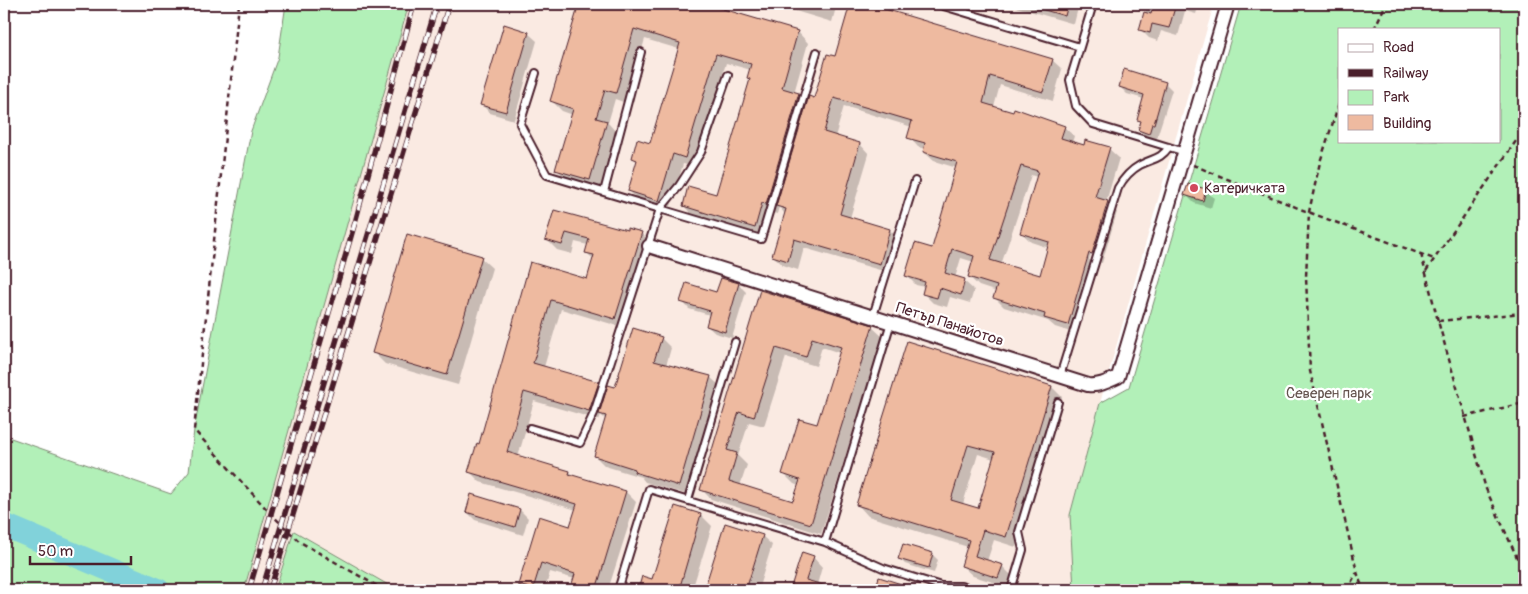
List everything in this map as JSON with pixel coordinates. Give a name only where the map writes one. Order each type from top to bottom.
[{"type":"street","name":"Петър Панайотов","points":[[649,246],[1088,384],[1096,385],[1118,377],[1228,4]]},
{"type":"lane","points":[[937,4],[1080,47]]},
{"type":"lane","points":[[964,12],[966,4]]},
{"type":"lane","points":[[1093,4],[1070,80],[1076,106],[1094,124],[1169,147],[1184,156]]},
{"type":"lane","points":[[604,192],[641,52]]},
{"type":"lane","points":[[536,72],[520,124],[547,175],[761,239],[817,52]]},
{"type":"lane","points":[[530,428],[580,443],[594,413],[660,209],[680,186],[701,152],[728,75]]},
{"type":"lane","points":[[1060,376],[1118,188],[1122,180],[1138,166],[1158,158],[1169,147]]},
{"type":"lane","points":[[873,316],[915,181]]},
{"type":"lane","points":[[825,542],[891,322]]},
{"type":"lane","points":[[688,500],[735,342]]},
{"type":"lane","points":[[1011,590],[1023,550],[1019,532],[1058,402]]},
{"type":"lane","points":[[618,590],[649,489],[825,542],[882,568],[940,588],[961,586],[974,590]]},
{"type":"path","points":[[239,4],[194,430],[271,514],[300,542],[384,590]]},
{"type":"path","points":[[1374,28],[1386,4]]},
{"type":"path","points":[[1338,107],[1320,162],[1309,212],[1306,277],[1310,371],[1357,572],[1363,590]]},
{"type":"path","points":[[1426,271],[1516,141],[1524,134]]},
{"type":"path","points":[[1184,156],[1309,212],[1434,258]]},
{"type":"path","points":[[1421,254],[1464,417],[1486,489],[1524,573]]},
{"type":"path","points":[[1438,321],[1524,313]]},
{"type":"path","points":[[1464,417],[1524,403]]},
{"type":"path","points":[[1347,590],[1357,572]]},
{"type":"shaded area","points":[[409,4],[1214,4],[1070,514],[1074,590],[397,590],[294,531],[275,590],[244,590]]},
{"type":"green space","points":[[286,4],[409,4],[244,590],[4,590],[4,433],[8,437],[171,494],[189,472],[194,430],[251,131],[278,57]]},
{"type":"green space","name":"Северен парк","points":[[1241,4],[1524,4],[1524,590],[1074,590],[1070,515],[1100,403],[1129,387]]},
{"type":"green space","points":[[294,531],[397,590],[275,590]]},
{"type":"building","points":[[579,4],[706,4],[798,31],[782,88],[799,93],[766,204],[762,203],[755,228],[683,206],[688,186],[716,194],[750,79],[747,78],[751,64],[716,54],[685,158],[673,154],[659,201],[628,191],[637,160],[632,158],[637,139],[650,143],[680,43],[634,29],[616,93],[605,90],[596,118],[607,121],[590,180],[555,170],[573,109],[550,101]]},
{"type":"building","points":[[850,4],[868,4],[1053,59],[1043,92],[990,76],[983,103],[1013,112],[1014,108],[1065,126],[1061,138],[1084,145],[1085,140],[1110,147],[1095,197],[1108,201],[1092,254],[1089,253],[1068,325],[1044,318],[1045,314],[993,298],[997,286],[968,277],[974,256],[952,249],[945,273],[965,279],[961,295],[940,288],[937,298],[922,294],[925,282],[905,276],[915,243],[932,248],[957,162],[923,152],[925,143],[907,138],[912,121],[834,98],[824,132],[860,143],[840,214],[890,229],[880,264],[794,239],[788,261],[772,256],[786,209],[776,206],[809,96],[814,98],[827,54],[835,56]],"holes":[[[1021,166],[1038,171],[1020,233],[1049,242],[1040,275],[990,260]]]},
{"type":"building","points":[[1034,4],[1068,4],[1065,16],[1034,7]]},
{"type":"building","points":[[1154,4],[1176,4],[1169,28],[1152,24],[1150,33],[1139,30],[1144,12],[1151,14]]},
{"type":"building","points":[[504,24],[529,32],[506,112],[480,105]]},
{"type":"building","points":[[1124,69],[1166,82],[1154,124],[1152,124],[1149,134],[1138,130],[1141,121],[1137,120],[1144,95],[1119,87]]},
{"type":"building","name":"Катеричката","points":[[1188,184],[1206,189],[1203,201],[1184,195]]},
{"type":"building","points":[[554,210],[627,230],[627,228],[642,232],[615,319],[551,300],[533,363],[599,382],[589,411],[524,392],[507,452],[570,471],[569,474],[626,491],[596,590],[570,590],[575,574],[541,563],[533,589],[518,585],[539,516],[570,526],[577,504],[468,472],[477,443],[479,444],[530,262],[587,279],[594,255],[585,253],[589,239],[566,233],[562,245],[545,240]]},
{"type":"building","points":[[407,234],[482,256],[447,375],[372,353]]},
{"type":"building","points":[[721,278],[739,283],[725,332],[706,326],[710,311],[680,302],[686,283],[716,292]]},
{"type":"building","points":[[760,290],[873,325],[811,524],[700,490]],"holes":[[[812,338],[841,347],[817,424],[799,419],[782,474],[800,480],[793,501],[729,481],[737,453],[727,450],[739,412],[754,417],[776,348],[806,357]]]},
{"type":"building","points":[[633,328],[662,337],[654,361],[711,376],[679,486],[634,472],[635,469],[594,456],[606,416],[599,414],[608,385],[615,387]]},
{"type":"building","points":[[907,341],[1052,386],[1006,537],[983,530],[975,556],[1003,565],[998,578],[961,566],[969,540],[856,505]],"holes":[[[968,445],[995,452],[978,508],[951,500]]]},
{"type":"building","points":[[471,494],[520,509],[515,527],[466,512]]},
{"type":"building","points":[[675,506],[701,514],[679,590],[638,590],[642,576],[652,579]]},
{"type":"building","points":[[725,523],[763,535],[746,590],[704,590]]},
{"type":"building","points":[[903,544],[933,553],[929,568],[898,559]]},
{"type":"building","points":[[802,552],[814,556],[806,580],[830,587],[829,590],[790,590]]},
{"type":"building","points":[[879,577],[914,588],[914,590],[875,590]]},
{"type":"waterway","points":[[4,525],[158,590]]},
{"type":"railway","points":[[249,590],[356,219],[414,4]]},
{"type":"railway","points":[[262,590],[437,4]]},
{"type":"railway","points":[[270,590],[449,4]]},
{"type":"place","name":"Катеричката","points":[[1194,188]]}]
